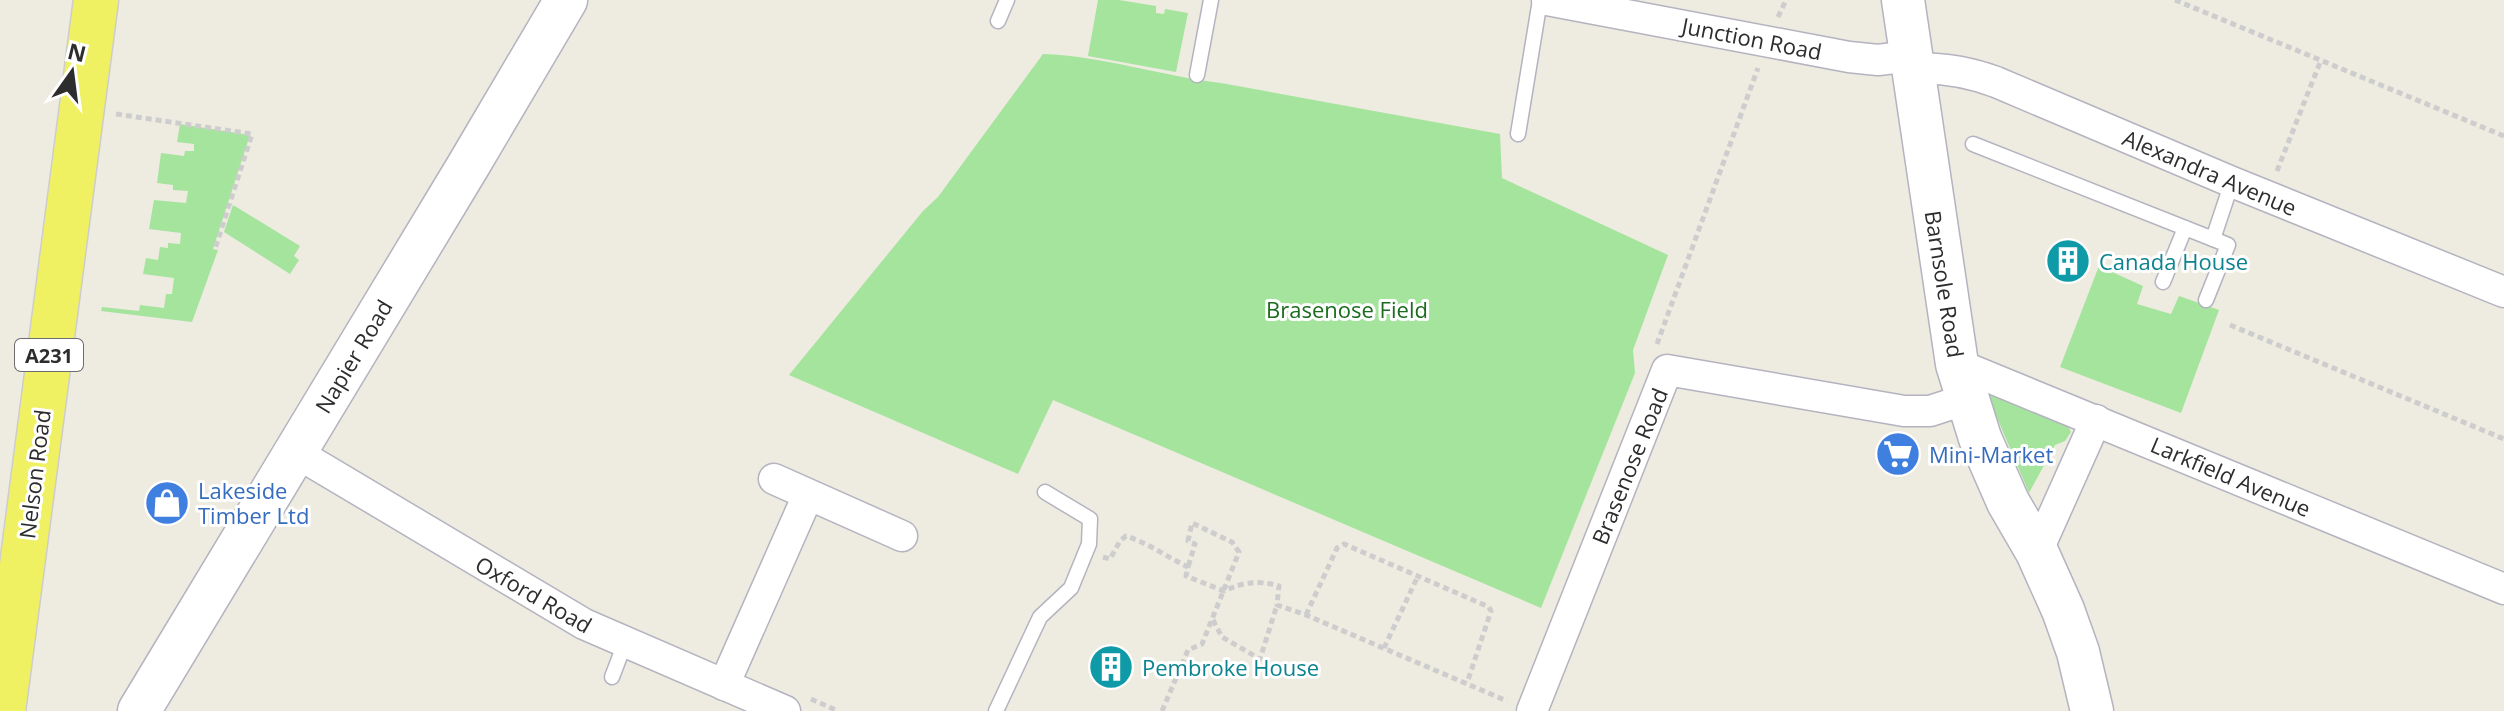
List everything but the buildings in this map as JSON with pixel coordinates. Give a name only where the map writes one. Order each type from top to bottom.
[{"type":"main road","name":"Nelson Road","points":[[3,711],[9,598],[96,0]]},
{"type":"street","name":"Napier Road","points":[[139,711],[566,0]]},
{"type":"street","name":"Junction Road","points":[[1547,0],[1768,42],[1912,63]]},
{"type":"street","name":"Barnsole Road","points":[[1903,0],[1962,382],[1980,438],[2008,502],[2037,552],[2063,610],[2078,652],[2092,711]]},
{"type":"street","name":"Alexandra Avenue","points":[[1912,63],[1968,72],[2504,292]]},
{"type":"street","name":"Brasenose Road","points":[[1521,707],[1667,370],[1904,411],[1930,411],[1962,382]]},
{"type":"street","name":"Larkfield Avenue","points":[[1962,382],[2096,420],[2504,589]]},
{"type":"street","points":[[2037,552],[2096,420]]},
{"type":"street","name":"Oxford Road","points":[[295,452],[572,617],[724,685],[793,703]]},
{"type":"street","points":[[774,479],[902,536]]},
{"type":"street","points":[[724,685],[808,495]]},
{"type":"lane","points":[[998,21],[1007,0]]},
{"type":"lane","points":[[1197,75],[1211,0]]},
{"type":"lane","points":[[1518,134],[1540,0]]},
{"type":"lane","points":[[1973,144],[2228,245],[2206,300]]},
{"type":"lane","points":[[2213,239],[2232,182]]},
{"type":"lane","points":[[2163,282],[2185,228]]},
{"type":"lane","points":[[996,711],[1040,617],[1071,588],[1089,544],[1090,519],[1045,492]]},
{"type":"lane","points":[[612,677],[625,643]]},
{"type":"path","points":[[1667,370],[1657,345],[1786,0]]},
{"type":"path","points":[[2175,0],[2504,136]]},
{"type":"path","points":[[2267,196],[2321,60]]},
{"type":"path","points":[[102,112],[251,133],[215,249]]},
{"type":"path","points":[[2230,325],[2504,439]]},
{"type":"path","points":[[1162,711],[1188,650],[1202,644],[1212,619],[1224,591],[1239,552],[1232,542],[1192,523],[1188,541],[1195,544],[1186,576],[1224,591],[1248,582],[1279,586],[1277,605],[1260,659],[1222,637],[1212,619]]},
{"type":"path","points":[[1086,551],[1110,559],[1126,536],[1143,541],[1151,549],[1188,567]]},
{"type":"path","points":[[1306,615],[1337,548],[1344,544],[1489,607],[1491,611],[1467,683]]},
{"type":"path","points":[[1384,648],[1418,576]]},
{"type":"path","points":[[1277,605],[1521,707]]},
{"type":"path","points":[[793,703],[838,711]]},
{"type":"green space","points":[[1098,0],[1156,6],[1156,13],[1164,14],[1165,9],[1188,13],[1176,72],[1088,56]]},
{"type":"green space","name":"Brasenose Field","points":[[1043,54],[1110,62],[1500,134],[1502,178],[1668,255],[1633,350],[1635,373],[1541,608],[1053,400],[1018,474],[789,375],[923,211],[938,197]]},
{"type":"green space","points":[[180,124],[250,135],[213,249],[218,250],[192,322],[101,311],[102,307],[139,311],[140,305],[164,308],[166,294],[172,294],[174,278],[143,274],[146,258],[158,260],[160,247],[168,248],[168,243],[180,244],[181,233],[149,229],[154,200],[186,203],[188,191],[173,190],[173,185],[157,183],[161,153],[184,156],[185,151],[194,151],[194,144],[177,142]]},
{"type":"green space","points":[[233,205],[300,246],[294,256],[299,260],[290,274],[224,232]]},
{"type":"green space","points":[[2099,266],[2143,286],[2137,304],[2171,314],[2179,296],[2219,310],[2181,413],[2060,367]]},
{"type":"green space","points":[[1987,394],[2065,420],[2071,432],[2065,441],[2055,445],[2029,493]]},
{"type":"place","name":"Canada House","points":[[2068,261]]},
{"type":"place","name":"Mini-Market","points":[[1898,454]]},
{"type":"place","name":"Lakeside Timber Ltd","points":[[167,503]]},
{"type":"place","name":"Pembroke House","points":[[1111,667]]}]
